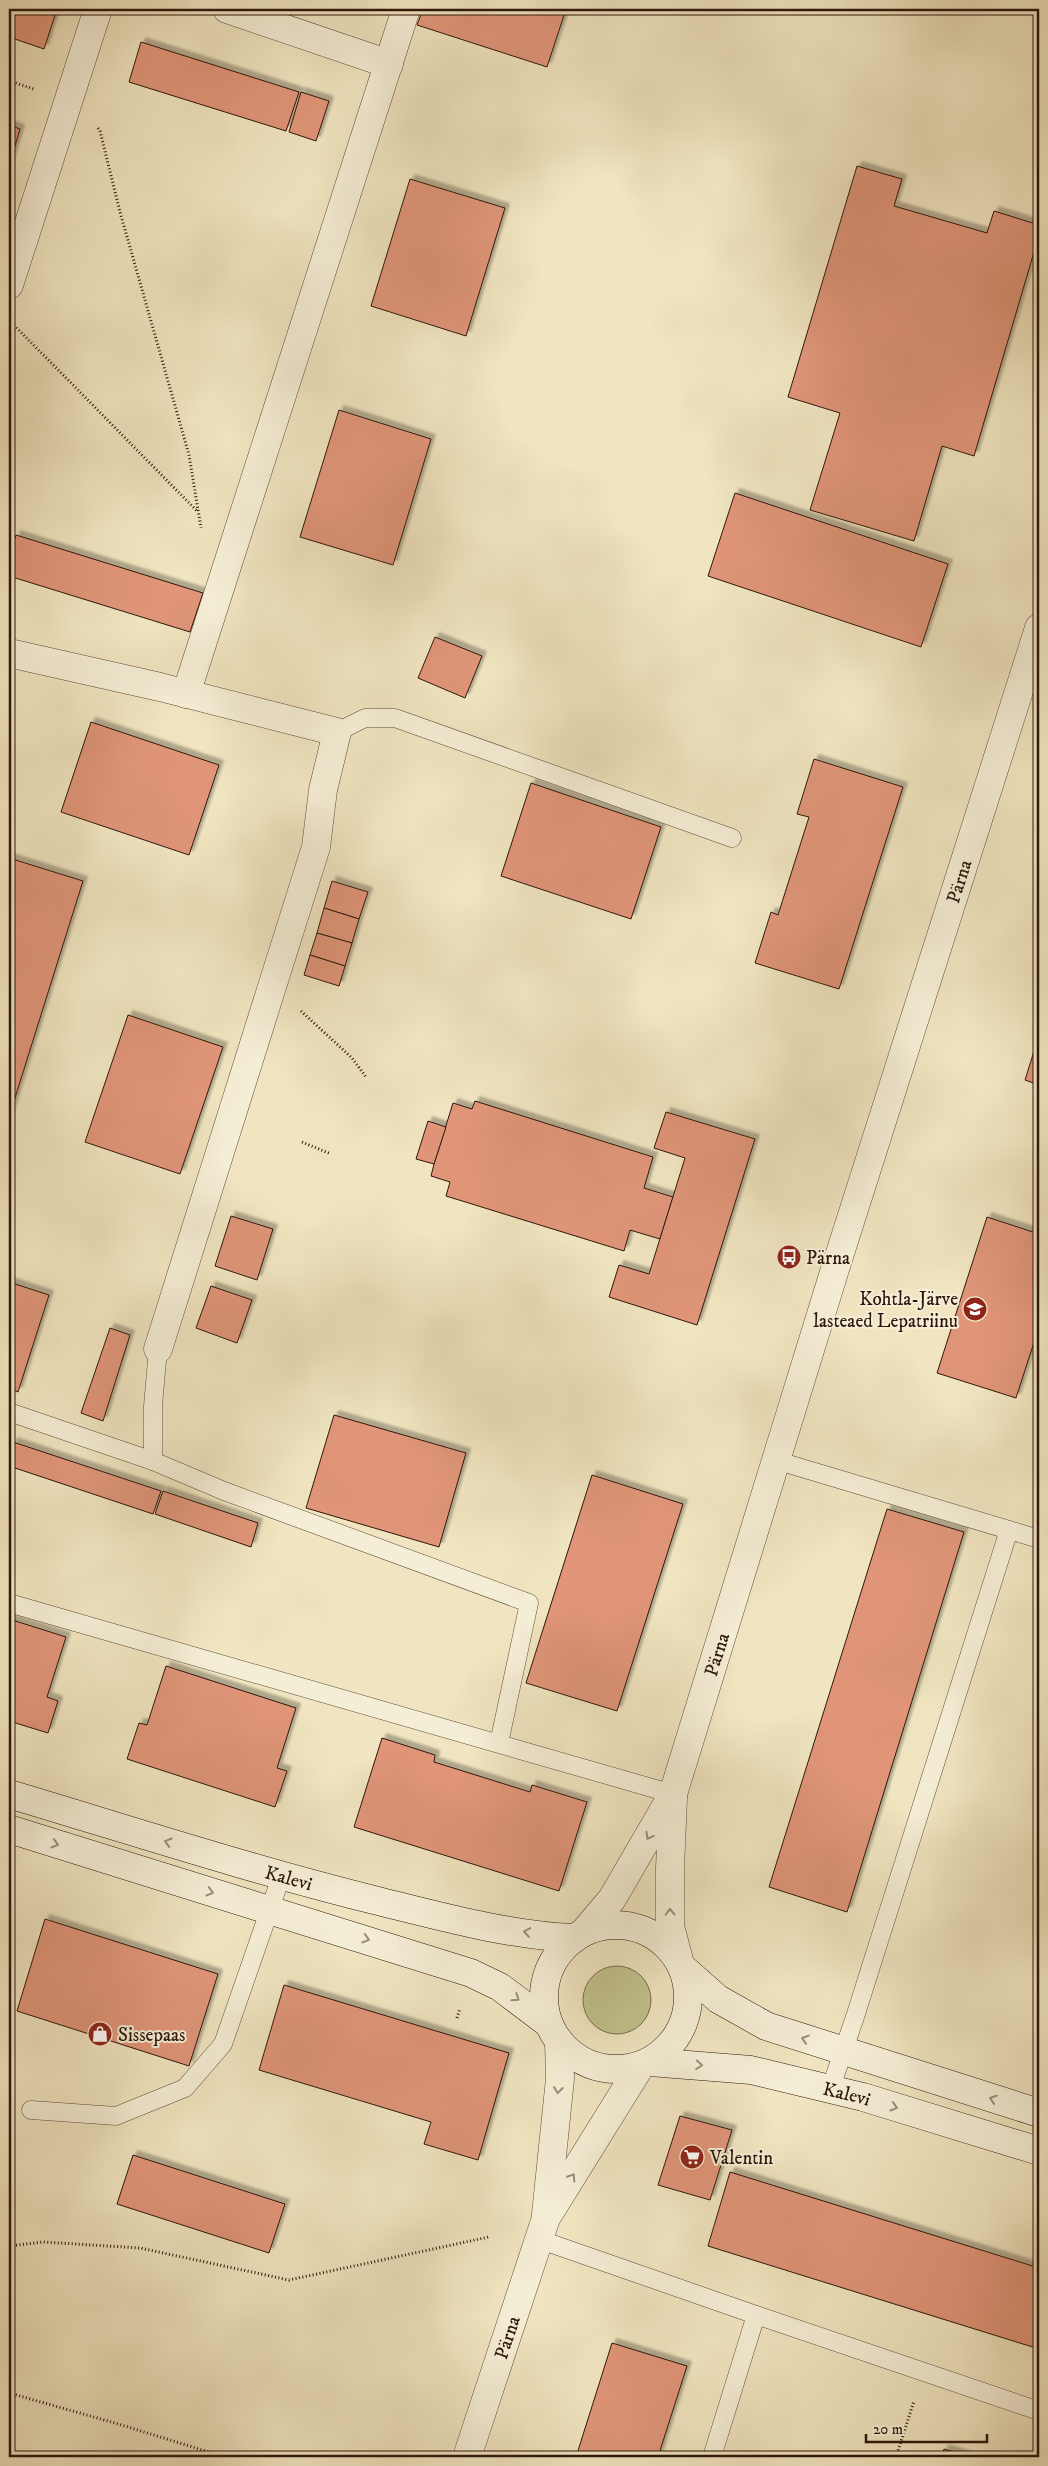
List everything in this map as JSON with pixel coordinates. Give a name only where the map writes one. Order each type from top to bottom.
[{"type":"street","points":[[9,285],[98,9]]},
{"type":"street","points":[[226,9],[389,64]]},
{"type":"street","points":[[186,694],[406,9]]},
{"type":"street","name":"Pärna","points":[[579,1935],[612,1899],[673,1794],[775,1460],[1039,628]]},
{"type":"street","points":[[9,653],[186,694],[337,732],[323,790],[316,846],[158,1349]]},
{"type":"street","name":"Kalevi","points":[[9,1794],[281,1877],[437,1916],[523,1932],[579,1935],[601,1926],[619,1925],[636,1928],[653,1934],[667,1945],[681,1964],[718,1999],[766,2026],[1039,2113]]},
{"type":"street","name":"Pärna","points":[[673,1794],[670,1926],[681,1964]]},
{"type":"street","name":"Kalevi","points":[[9,1829],[471,1973],[500,1987],[554,2033],[572,2054],[587,2063],[605,2069],[623,2069],[646,2063],[751,2070],[863,2098],[1039,2151]]},
{"type":"street","points":[[554,2033],[545,2008],[544,1992],[547,1976],[553,1962],[563,1948],[579,1935]]},
{"type":"street","points":[[646,2063],[662,2053],[682,2029],[689,1999],[681,1964]]},
{"type":"street","name":"Pärna","points":[[467,2457],[542,2228],[560,2079],[554,2033]]},
{"type":"street","name":"Pärna","points":[[542,2228],[646,2063]]},
{"type":"lane","points":[[337,732],[366,718],[395,718],[732,838]]},
{"type":"lane","points":[[153,1461],[153,1406],[158,1349]]},
{"type":"lane","points":[[9,1412],[153,1461],[224,1491],[529,1603],[499,1743]]},
{"type":"lane","points":[[775,1460],[1039,1538]]},
{"type":"lane","points":[[830,2090],[1009,1530]]},
{"type":"lane","points":[[9,1602],[673,1794]]},
{"type":"lane","points":[[31,2110],[116,2116],[185,2088],[223,2044],[271,1911],[281,1877]]},
{"type":"lane","points":[[542,2228],[756,2315],[1039,2411]]},
{"type":"lane","points":[[712,2457],[756,2315]]},
{"type":"path","points":[[120,212],[189,455],[201,531]]},
{"type":"path","points":[[9,319],[198,512]]},
{"type":"path","points":[[273,985],[352,1058],[366,1077]]},
{"type":"path","points":[[302,1142],[331,1154]]},
{"type":"path","points":[[9,2246],[43,2242],[140,2248],[288,2280],[489,2237]]},
{"type":"path","points":[[896,2457],[922,2372]]},
{"type":"path","points":[[9,2393],[225,2457]]},
{"type":"green space","points":[[624,1966],[636,1972],[645,1981],[651,1993],[649,2013],[641,2024],[624,2034],[610,2034],[593,2024],[585,2013],[583,1993],[593,1976],[604,1968]]},
{"type":"building","points":[[9,9],[57,9],[44,49],[9,37]]},
{"type":"building","points":[[423,9],[566,9],[547,67],[417,25]]},
{"type":"building","points":[[141,42],[299,92],[286,131],[129,82]]},
{"type":"building","points":[[301,92],[329,101],[316,141],[289,132]]},
{"type":"building","points":[[9,125],[20,129],[9,166]]},
{"type":"building","points":[[857,166],[902,179],[894,206],[987,233],[994,211],[1039,225],[1039,235],[974,456],[942,446],[914,541],[810,510],[840,413],[788,397]]},
{"type":"building","points":[[410,179],[505,208],[466,336],[371,306]]},
{"type":"building","points":[[339,410],[431,439],[393,565],[300,537]]},
{"type":"building","points":[[735,493],[948,564],[921,647],[708,576]]},
{"type":"building","points":[[16,535],[203,593],[190,632],[9,576],[9,557]]},
{"type":"building","points":[[435,637],[482,656],[465,698],[418,678]]},
{"type":"building","points":[[91,722],[219,765],[189,855],[61,812]]},
{"type":"building","points":[[814,759],[903,787],[839,989],[755,963],[771,912],[778,915],[809,817],[797,814]]},
{"type":"building","points":[[531,783],[661,827],[631,919],[501,876]]},
{"type":"building","points":[[9,858],[83,881],[9,1117]]},
{"type":"building","points":[[332,881],[368,892],[359,919],[324,908]]},
{"type":"building","points":[[324,908],[359,919],[352,943],[317,933]]},
{"type":"building","points":[[317,933],[352,943],[345,966],[310,955]]},
{"type":"building","points":[[310,955],[345,966],[339,986],[304,975]]},
{"type":"building","points":[[128,1015],[223,1047],[180,1174],[85,1142]]},
{"type":"building","points":[[1039,1035],[1039,1085],[1025,1080]]},
{"type":"building","points":[[475,1101],[653,1157],[644,1188],[673,1197],[660,1239],[630,1230],[624,1251],[446,1196],[450,1182],[431,1176],[434,1164],[453,1103],[472,1109]]},
{"type":"building","points":[[666,1112],[755,1139],[697,1325],[609,1297],[619,1265],[649,1274],[685,1158],[654,1148]]},
{"type":"building","points":[[428,1121],[446,1127],[434,1164],[416,1159]]},
{"type":"building","points":[[231,1216],[273,1229],[257,1280],[215,1266]]},
{"type":"building","points":[[987,1217],[1039,1234],[1039,1327],[1016,1398],[937,1373]]},
{"type":"building","points":[[9,1282],[49,1295],[18,1392],[9,1388]]},
{"type":"building","points":[[211,1286],[252,1300],[237,1343],[196,1328]]},
{"type":"building","points":[[110,1328],[130,1335],[103,1421],[81,1413]]},
{"type":"building","points":[[334,1415],[466,1453],[439,1547],[306,1508]]},
{"type":"building","points":[[13,1442],[161,1491],[153,1514],[9,1466],[9,1453]]},
{"type":"building","points":[[592,1475],[683,1504],[617,1711],[526,1683]]},
{"type":"building","points":[[163,1491],[258,1523],[251,1547],[155,1514]]},
{"type":"building","points":[[887,1509],[964,1532],[847,1912],[769,1887]]},
{"type":"building","points":[[9,1619],[66,1637],[47,1697],[58,1701],[48,1733],[9,1721]]},
{"type":"building","points":[[166,1666],[296,1708],[277,1768],[287,1771],[275,1807],[127,1759],[139,1723],[147,1725]]},
{"type":"building","points":[[382,1738],[435,1755],[434,1762],[530,1792],[532,1785],[587,1802],[559,1891],[354,1827]]},
{"type":"building","points":[[45,1919],[218,1974],[189,2066],[17,2011]]},
{"type":"building","points":[[284,1985],[509,2053],[478,2160],[424,2144],[431,2122],[259,2070]]},
{"type":"building","points":[[680,2116],[732,2130],[710,2200],[658,2185]]},
{"type":"building","points":[[133,2155],[285,2204],[269,2253],[117,2204]]},
{"type":"building","points":[[730,2172],[1039,2268],[1039,2349],[708,2246]]},
{"type":"building","points":[[612,2343],[687,2366],[658,2457],[576,2457]]},
{"type":"building","points":[[944,2449],[971,2457],[942,2457]]},
{"type":"place","name":"Pärna","points":[[789,1257]]},
{"type":"place","name":"Kohtla-Järve lasteaed Lepatriinu","points":[[975,1309]]},
{"type":"place","name":"Sissepaas","points":[[100,2034]]},
{"type":"place","name":"Valentin","points":[[692,2157]]}]
